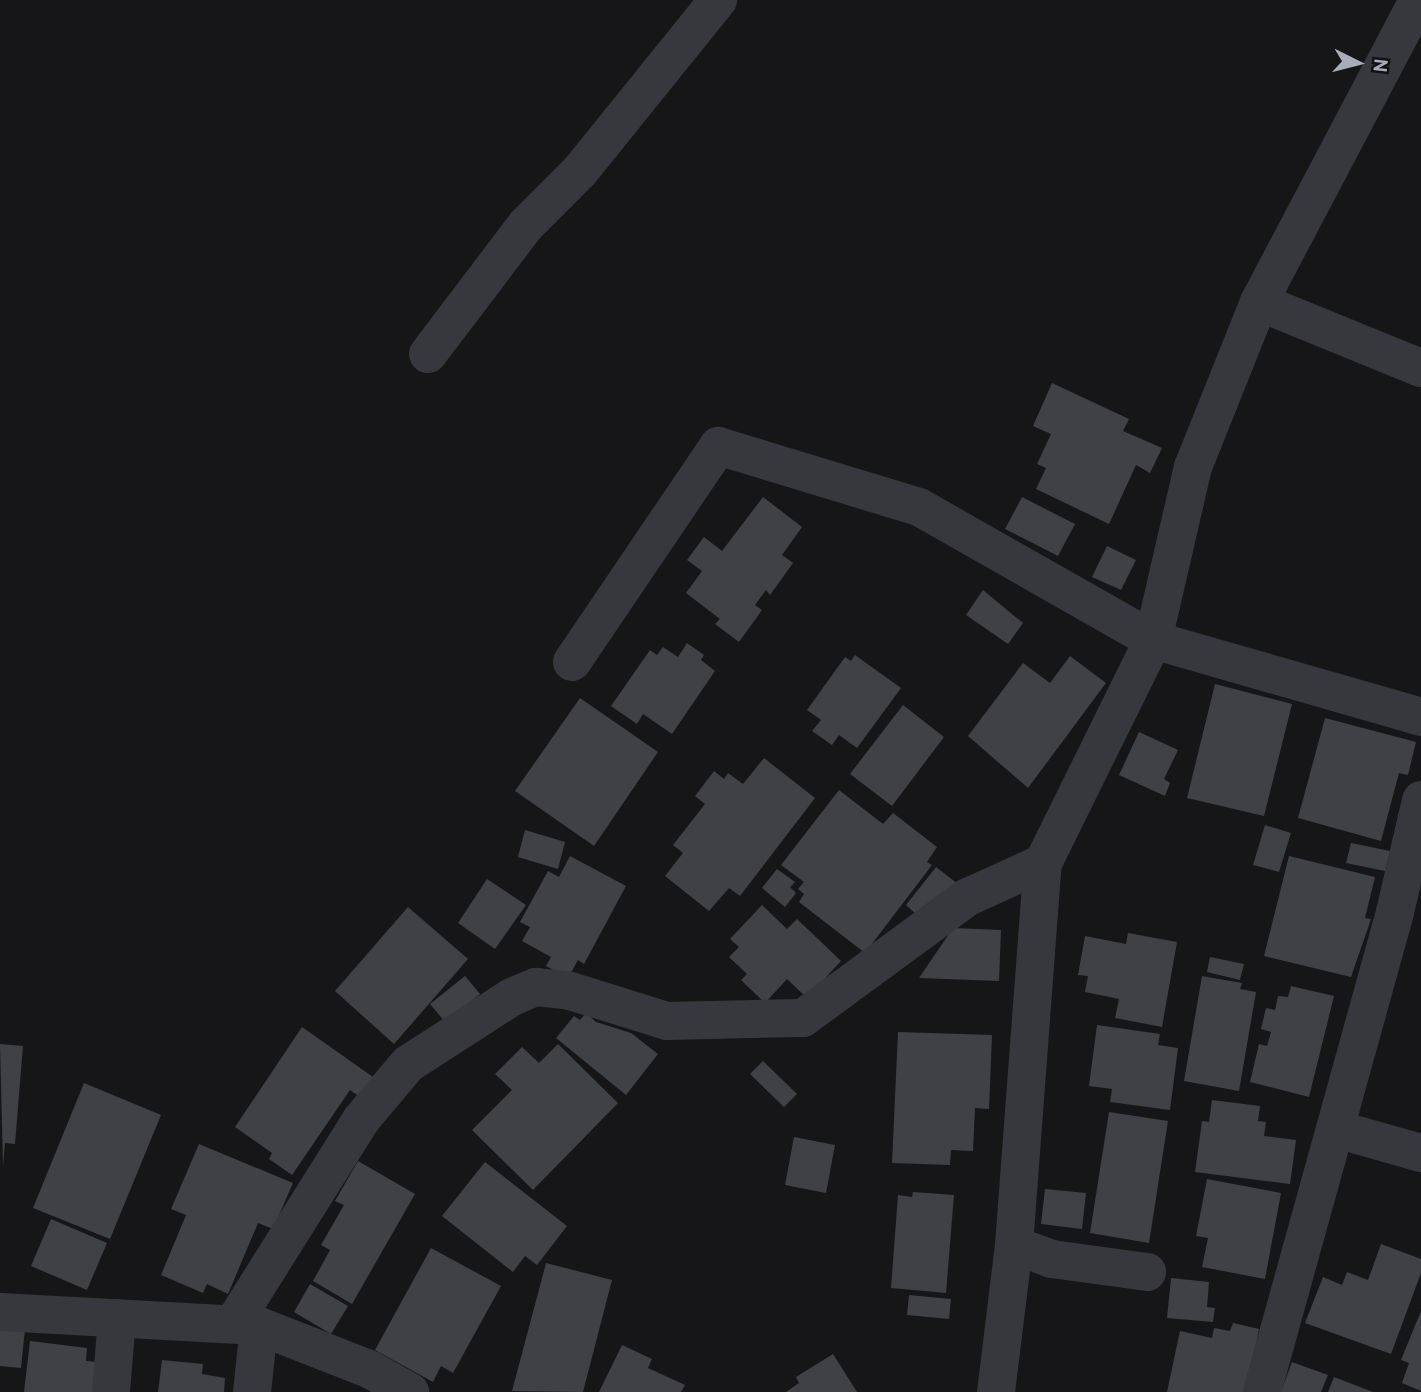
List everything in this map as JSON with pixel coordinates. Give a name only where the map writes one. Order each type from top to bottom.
[{"type":"street","points":[[428,354],[526,225],[580,171],[718,0]]},
{"type":"street","points":[[996,1392],[1014,1245],[1043,863],[1153,640],[1193,467],[1259,302],[1418,0]]},
{"type":"street","points":[[1259,302],[1421,368]]},
{"type":"street","points":[[572,662],[718,446],[919,507],[1153,640],[1421,717]]},
{"type":"street","points":[[1262,1392],[1335,1129],[1408,914],[1421,800]]},
{"type":"street","points":[[252,1392],[246,1325],[361,1120],[408,1064],[512,997],[536,988],[567,990],[667,1021],[803,1018],[968,897],[1043,863]]},
{"type":"street","points":[[1335,1129],[1421,1153]]},
{"type":"street","points":[[1014,1245],[1052,1259],[1147,1272]]},
{"type":"street","points":[[0,1312],[246,1325],[371,1370],[410,1392]]},
{"type":"street","points":[[111,1392],[117,1318]]},
{"type":"building","points":[[1052,383],[1129,419],[1123,431],[1162,448],[1150,473],[1136,465],[1109,524],[1036,489],[1046,468],[1037,464],[1051,434],[1033,426]]},
{"type":"building","points":[[763,497],[802,527],[782,555],[793,563],[770,595],[766,590],[755,605],[762,610],[739,642],[715,624],[720,619],[686,593],[702,571],[687,560],[704,537],[722,551]]},
{"type":"building","points":[[1022,497],[1075,524],[1058,556],[1005,529]]},
{"type":"building","points":[[1107,546],[1136,560],[1121,590],[1092,577]]},
{"type":"building","points":[[983,590],[1023,623],[1008,644],[966,615]]},
{"type":"building","points":[[687,643],[704,655],[701,660],[715,671],[672,734],[643,714],[637,724],[611,706],[650,650],[657,655],[663,647],[678,657]]},
{"type":"building","points":[[855,655],[901,688],[857,748],[839,735],[832,745],[812,731],[821,720],[807,710],[845,657],[851,661]]},
{"type":"building","points":[[1070,656],[1106,683],[1028,788],[968,736],[1023,663],[1050,683]]},
{"type":"building","points":[[1215,684],[1292,704],[1264,816],[1187,798]]},
{"type":"building","points":[[580,698],[658,752],[594,846],[515,791]]},
{"type":"building","points":[[903,705],[944,737],[892,806],[850,774]]},
{"type":"building","points":[[1325,718],[1416,742],[1408,775],[1399,773],[1381,841],[1298,818]]},
{"type":"building","points":[[1139,732],[1178,750],[1164,779],[1170,783],[1165,796],[1119,775]]},
{"type":"building","points":[[764,758],[815,798],[740,896],[729,888],[709,911],[665,876],[683,853],[673,845],[705,804],[695,796],[714,771],[724,779],[728,773],[743,784]]},
{"type":"building","points":[[839,790],[883,824],[893,813],[937,847],[927,862],[932,865],[865,953],[799,902],[804,894],[798,889],[804,882],[781,865]]},
{"type":"building","points":[[1265,825],[1291,833],[1279,872],[1253,865]]},
{"type":"building","points":[[525,830],[565,842],[558,869],[518,857]]},
{"type":"building","points":[[1351,843],[1390,851],[1385,871],[1346,863]]},
{"type":"building","points":[[570,856],[626,886],[584,964],[578,960],[568,978],[546,966],[551,957],[522,941],[530,927],[520,922],[548,871],[559,877]]},
{"type":"building","points":[[1289,856],[1375,877],[1365,918],[1371,919],[1351,977],[1264,956]]},
{"type":"building","points":[[936,867],[958,884],[918,916],[906,905]]},
{"type":"building","points":[[777,869],[795,882],[790,887],[796,893],[785,907],[762,888]]},
{"type":"building","points":[[487,879],[526,905],[495,949],[458,923]]},
{"type":"building","points":[[762,905],[787,929],[797,919],[841,961],[807,998],[787,979],[765,1003],[741,980],[747,974],[729,957],[739,947],[730,939]]},
{"type":"building","points":[[408,907],[468,959],[394,1044],[335,991]]},
{"type":"building","points":[[953,928],[1001,930],[999,981],[919,978]]},
{"type":"building","points":[[1128,933],[1177,942],[1162,1027],[1115,1018],[1119,999],[1085,992],[1088,976],[1078,975],[1085,936],[1126,944]]},
{"type":"building","points":[[1210,957],[1244,964],[1240,980],[1207,972]]},
{"type":"building","points":[[465,976],[480,994],[445,1022],[430,1004]]},
{"type":"building","points":[[1202,976],[1242,983],[1240,989],[1256,992],[1239,1091],[1184,1081]]},
{"type":"building","points":[[1291,986],[1334,996],[1309,1097],[1250,1082],[1259,1044],[1267,1046],[1271,1032],[1261,1029],[1266,1008],[1275,1010],[1278,996],[1288,997]]},
{"type":"building","points":[[586,1013],[596,1022],[631,1033],[658,1054],[626,1095],[556,1038],[574,1016],[580,1020]]},
{"type":"building","points":[[1097,1025],[1160,1034],[1158,1045],[1178,1048],[1170,1110],[1110,1102],[1112,1089],[1089,1086]]},
{"type":"building","points":[[302,1027],[373,1077],[360,1097],[350,1090],[292,1175],[269,1159],[272,1153],[235,1127]]},
{"type":"building","points":[[898,1032],[992,1035],[989,1109],[975,1108],[973,1151],[951,1150],[950,1165],[892,1163]]},
{"type":"building","points":[[0,1044],[23,1046],[15,1144],[5,1143],[3,1166]]},
{"type":"building","points":[[558,1044],[618,1103],[533,1190],[472,1130],[512,1090],[495,1074],[522,1047],[539,1063]]},
{"type":"building","points":[[763,1061],[797,1094],[784,1107],[750,1074]]},
{"type":"building","points":[[84,1083],[161,1115],[110,1239],[33,1208]]},
{"type":"building","points":[[1212,1100],[1260,1106],[1258,1121],[1266,1122],[1264,1136],[1296,1140],[1290,1184],[1195,1172],[1202,1121],[1209,1122]]},
{"type":"building","points":[[1109,1112],[1168,1121],[1149,1243],[1090,1233]]},
{"type":"building","points":[[794,1137],[835,1145],[826,1193],[785,1185]]},
{"type":"building","points":[[199,1144],[293,1183],[273,1229],[258,1223],[228,1294],[207,1284],[203,1293],[161,1275],[186,1215],[171,1209]]},
{"type":"building","points":[[358,1161],[415,1194],[352,1304],[313,1281],[330,1250],[321,1245],[344,1205],[335,1201]]},
{"type":"building","points":[[485,1162],[567,1226],[537,1265],[525,1256],[513,1272],[442,1216]]},
{"type":"building","points":[[1207,1179],[1281,1193],[1265,1279],[1202,1267],[1208,1238],[1196,1236]]},
{"type":"building","points":[[1045,1189],[1086,1193],[1082,1229],[1041,1224]]},
{"type":"building","points":[[913,1192],[954,1195],[946,1293],[891,1288],[898,1195],[912,1197]]},
{"type":"building","points":[[51,1219],[107,1243],[87,1290],[31,1266]]},
{"type":"building","points":[[1381,1244],[1421,1259],[1421,1273],[1391,1354],[1305,1323],[1323,1277],[1342,1285],[1347,1272],[1368,1280]]},
{"type":"building","points":[[431,1248],[501,1286],[453,1373],[441,1366],[433,1382],[375,1350]]},
{"type":"building","points":[[546,1263],[612,1280],[583,1392],[512,1391]]},
{"type":"building","points":[[1171,1278],[1209,1282],[1207,1307],[1215,1308],[1213,1322],[1167,1318]]},
{"type":"building","points":[[310,1284],[348,1306],[331,1334],[294,1312]]},
{"type":"building","points":[[909,1295],[951,1299],[949,1319],[907,1315]]},
{"type":"building","points":[[1421,1311],[1421,1391],[1402,1383],[1409,1363],[1401,1360]]},
{"type":"building","points":[[1233,1323],[1259,1329],[1246,1392],[1167,1392],[1180,1331],[1212,1338],[1214,1328],[1230,1331]]},
{"type":"building","points":[[0,1327],[25,1329],[21,1368],[0,1366]]},
{"type":"building","points":[[30,1341],[87,1348],[86,1361],[97,1362],[94,1392],[24,1392]]},
{"type":"building","points":[[622,1345],[652,1359],[648,1368],[685,1385],[681,1392],[599,1392]]},
{"type":"building","points":[[833,1354],[857,1392],[786,1392],[799,1383],[796,1377]]},
{"type":"building","points":[[162,1360],[203,1364],[202,1374],[225,1378],[224,1392],[158,1392]]},
{"type":"building","points":[[1292,1362],[1328,1375],[1321,1392],[1281,1392]]},
{"type":"building","points":[[1334,1377],[1373,1392],[1328,1392]]}]
